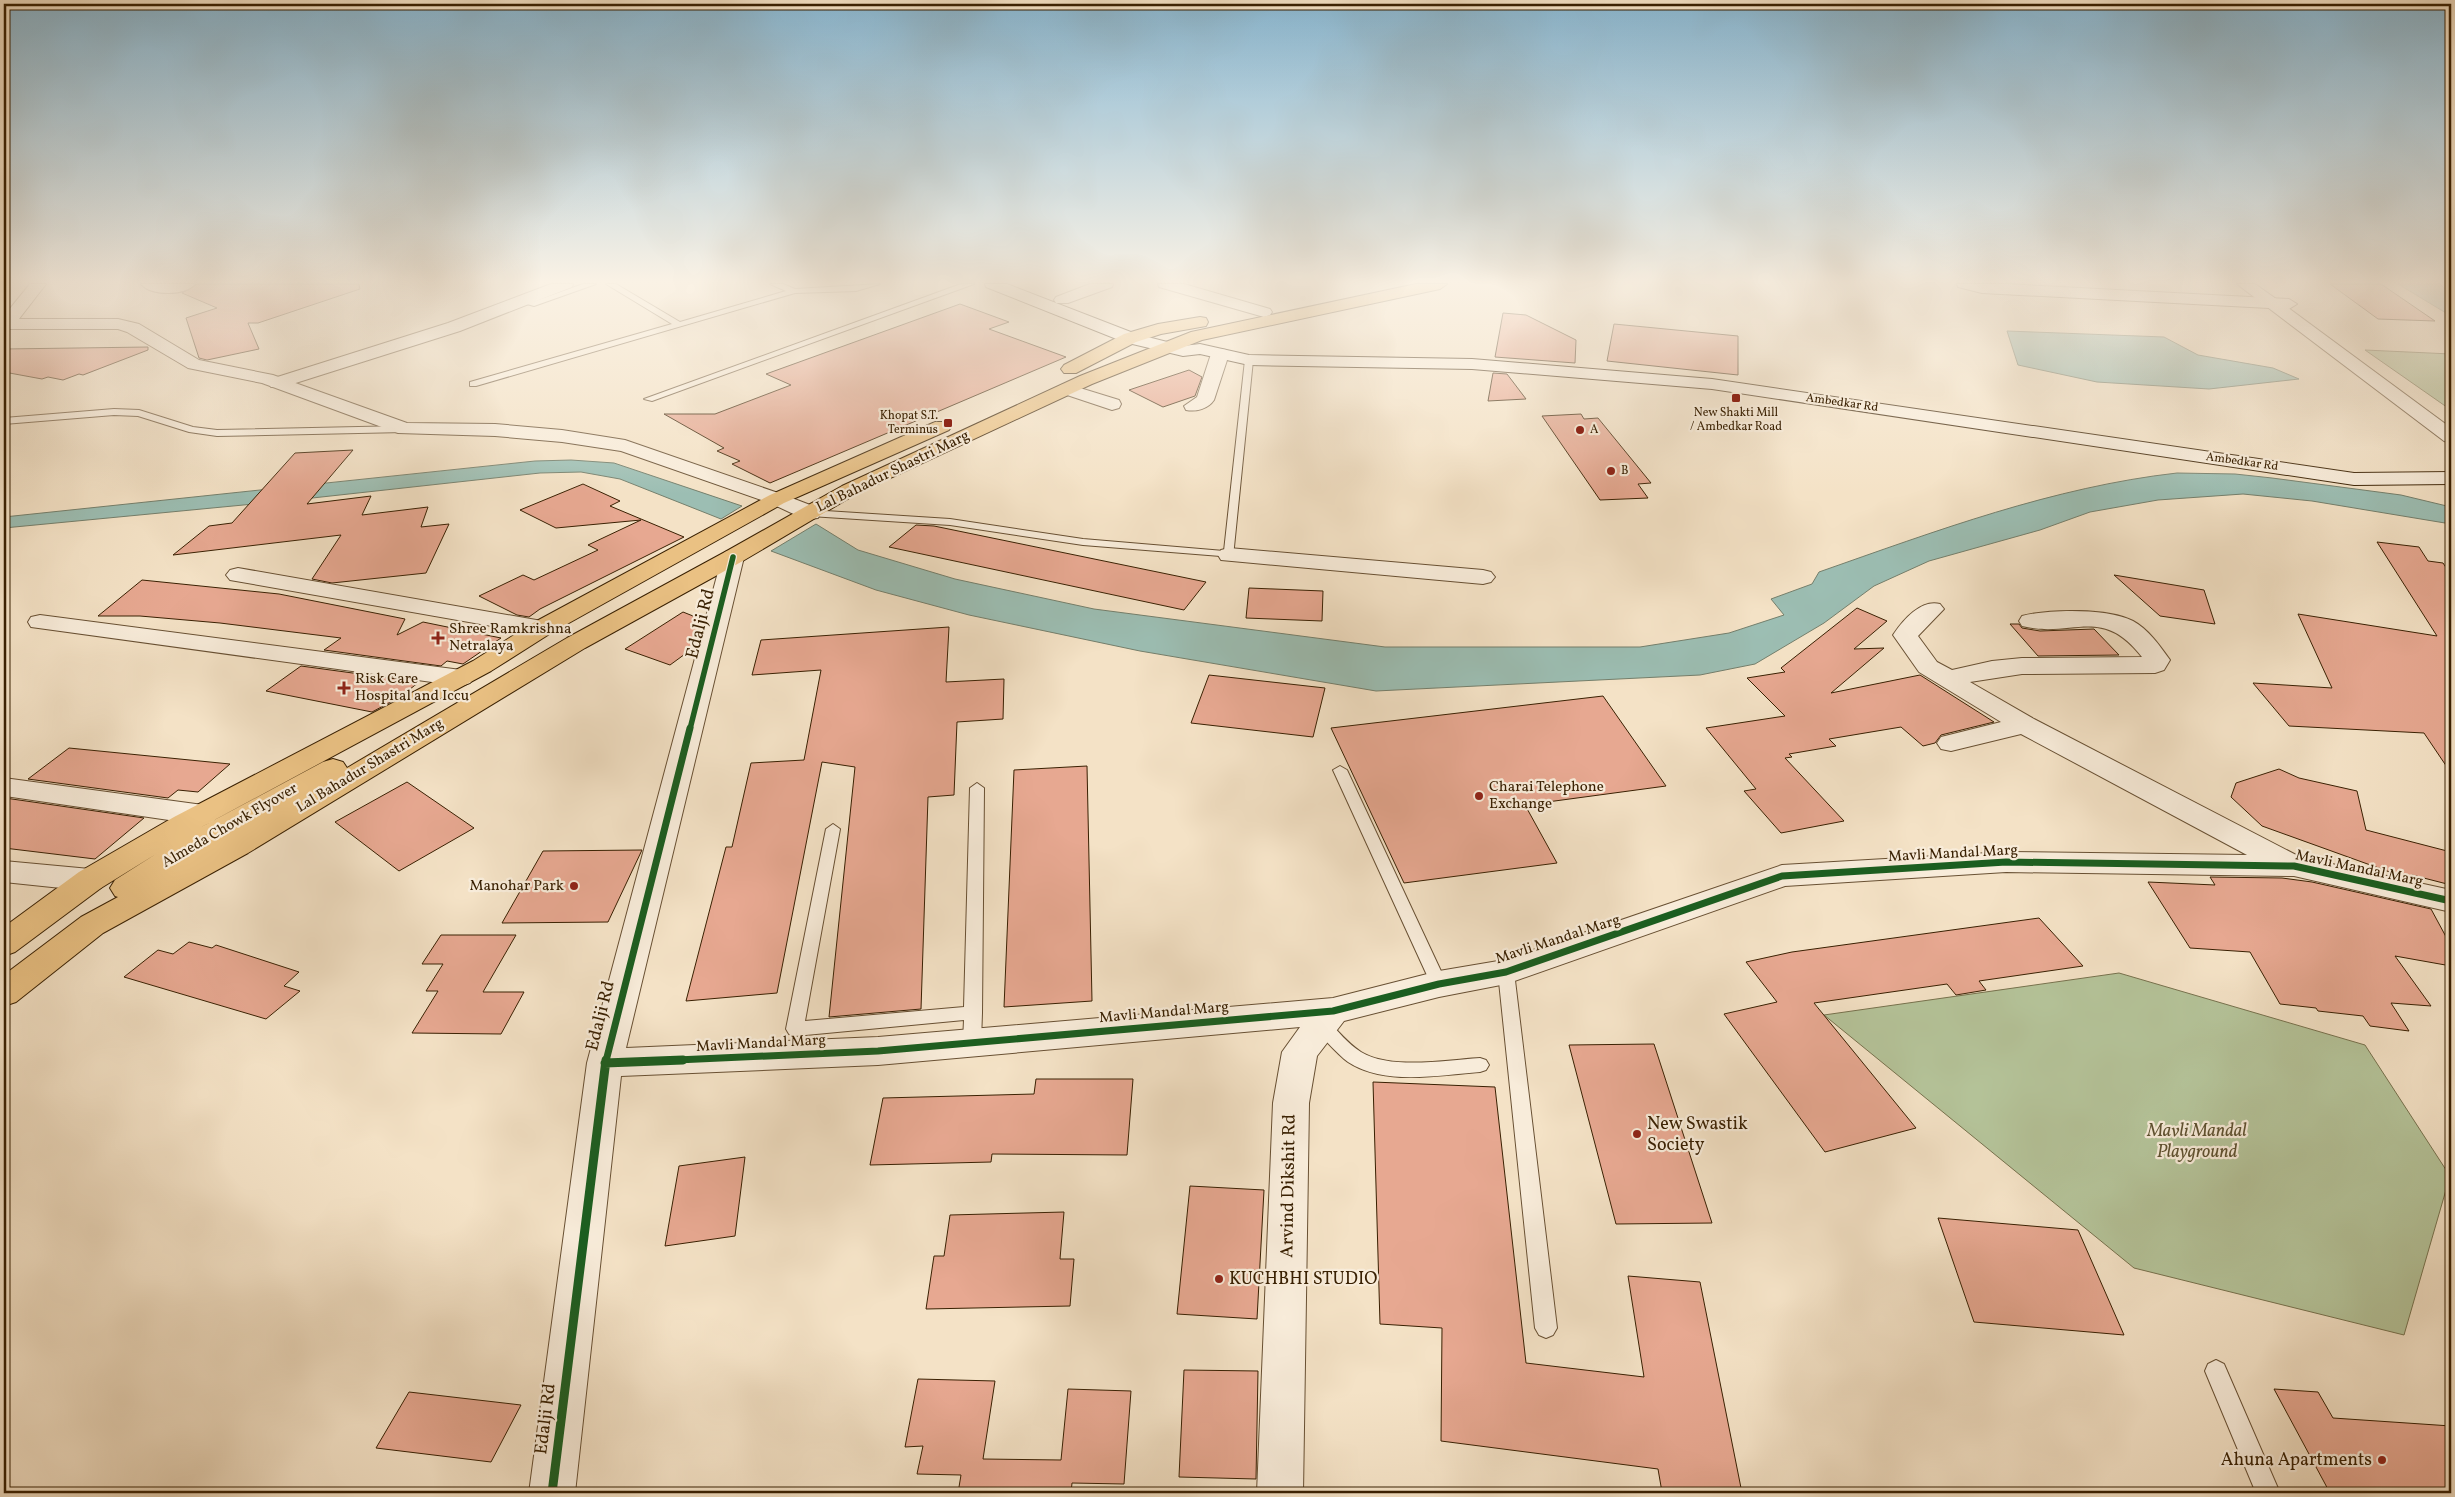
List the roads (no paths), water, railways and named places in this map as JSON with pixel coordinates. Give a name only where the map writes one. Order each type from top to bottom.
[{"type":"main road","name":"Lal Bahadur Shastri Marg","points":[[4,944],[90,880],[203,815],[461,678],[542,628],[777,499],[1063,372],[1089,354]]},
{"type":"main road","name":"Lal Bahadur Shastri Marg","points":[[4,994],[92,925],[237,846],[576,643],[733,557],[849,490],[1067,389],[1152,354]]},
{"type":"main road","name":"Almeda Chowk Flyover","points":[[515,661],[542,628]]},
{"type":"main road","name":"Almeda Chowk Flyover","points":[[4,973],[73,923],[192,845],[434,713],[515,661],[576,643]]},
{"type":"street","points":[[177,354],[194,364],[277,383],[405,429],[496,430],[562,436],[625,446],[777,499],[810,513]]},
{"type":"street","points":[[277,383],[369,354]]},
{"type":"street","points":[[1193,406],[1205,400],[1220,354]]},
{"type":"street","name":"Ambedkar Rd","points":[[1220,354],[1249,360],[1472,364],[1712,384],[2354,479],[2451,478]]},
{"type":"street","points":[[2342,354],[2449,430]]},
{"type":"street","points":[[2355,354],[2368,362],[2449,430]]},
{"type":"street","points":[[2349,360],[2368,362]]},
{"type":"street","points":[[1067,389],[1112,404]]},
{"type":"street","points":[[2354,479],[2403,489],[2451,491]]},
{"type":"street","points":[[1229,554],[1483,577]]},
{"type":"street","name":"Edalji Rd","points":[[552,1493],[605,1064],[733,557]]},
{"type":"street","points":[[238,575],[542,628]]},
{"type":"street","points":[[1932,609],[1905,635],[1928,667],[2024,725],[2294,866]]},
{"type":"street","points":[[1948,679],[1992,669],[2022,666],[2155,665],[2156,660],[2144,642],[2124,626],[2111,621],[2031,621]]},
{"type":"street","points":[[40,622],[461,678]]},
{"type":"street","points":[[1951,743],[2024,725]]},
{"type":"street","points":[[4,787],[203,815]]},
{"type":"street","name":"Mavli Mandal Marg","points":[[605,1064],[878,1051],[972,1027],[1327,1018],[1439,984],[1506,972],[1782,876],[2006,862],[2294,866],[2451,901]]},
{"type":"street","points":[[4,871],[90,880]]},
{"type":"street","name":"Arvind Dikshit Rd","points":[[1280,1493],[1290,1103],[1300,1052],[1327,1018]]},
{"type":"lane","points":[[473,384],[576,354]]},
{"type":"lane","points":[[649,399],[775,354]]},
{"type":"lane","points":[[810,513],[950,522],[1082,542],[1229,554],[1249,360]]},
{"type":"lane","points":[[4,420],[114,412],[139,413],[192,430],[217,434],[405,429]]},
{"type":"lane","points":[[1340,770],[1439,984]]},
{"type":"lane","points":[[833,829],[795,1029],[972,1027],[977,788]]},
{"type":"lane","points":[[1506,972],[1546,1328]]},
{"type":"lane","points":[[1327,1018],[1355,1057],[1373,1066],[1390,1068],[1480,1066]]},
{"type":"lane","points":[[2216,1371],[2268,1493]]},
{"type":"water","points":[[2014,354],[2196,354],[2273,368],[2299,379],[2209,389],[2097,382],[2018,365]]},
{"type":"water","points":[[571,460],[614,463],[742,506],[721,519],[620,479],[581,472],[540,473],[285,501],[4,528],[4,517],[535,461]]},
{"type":"water","points":[[2177,473],[2235,474],[2401,495],[2451,507],[2451,524],[2312,501],[2243,494],[2158,500],[2090,512],[2040,530],[1929,561],[1874,586],[1824,623],[1755,664],[1700,675],[1376,691],[1140,651],[969,615],[876,590],[771,551],[816,524],[858,550],[955,579],[1094,609],[1385,647],[1640,647],[1729,633],[1784,615],[1771,599],[1812,584],[1819,572],[1951,526],[1995,512],[2085,489]]},
{"type":"place","name":"New Shakti Mill / Ambedkar Road","points":[[1736,398]]},
{"type":"place","name":"Khopat S.T. Terminus","points":[[948,423]]},
{"type":"place","name":"A","points":[[1580,430]]},
{"type":"place","name":"B","points":[[1611,471]]},
{"type":"place","name":"Shree Ramkrishna Netralaya","points":[[438,638]]},
{"type":"place","name":"Risk Care Hospital and Iccu","points":[[344,688]]},
{"type":"place","name":"Charai Telephone Exchange","points":[[1479,796]]},
{"type":"place","name":"Manohar Park","points":[[574,886]]},
{"type":"place","name":"New Swastik Society","points":[[1637,1134]]},
{"type":"place","name":"KUCHBHI STUDIO","points":[[1219,1279]]},
{"type":"place","name":"Ahuna Apartments","points":[[2382,1460]]},
{"type":"park label","name":"Mavli Mandal Playground","points":[[2197,1141]]}]
